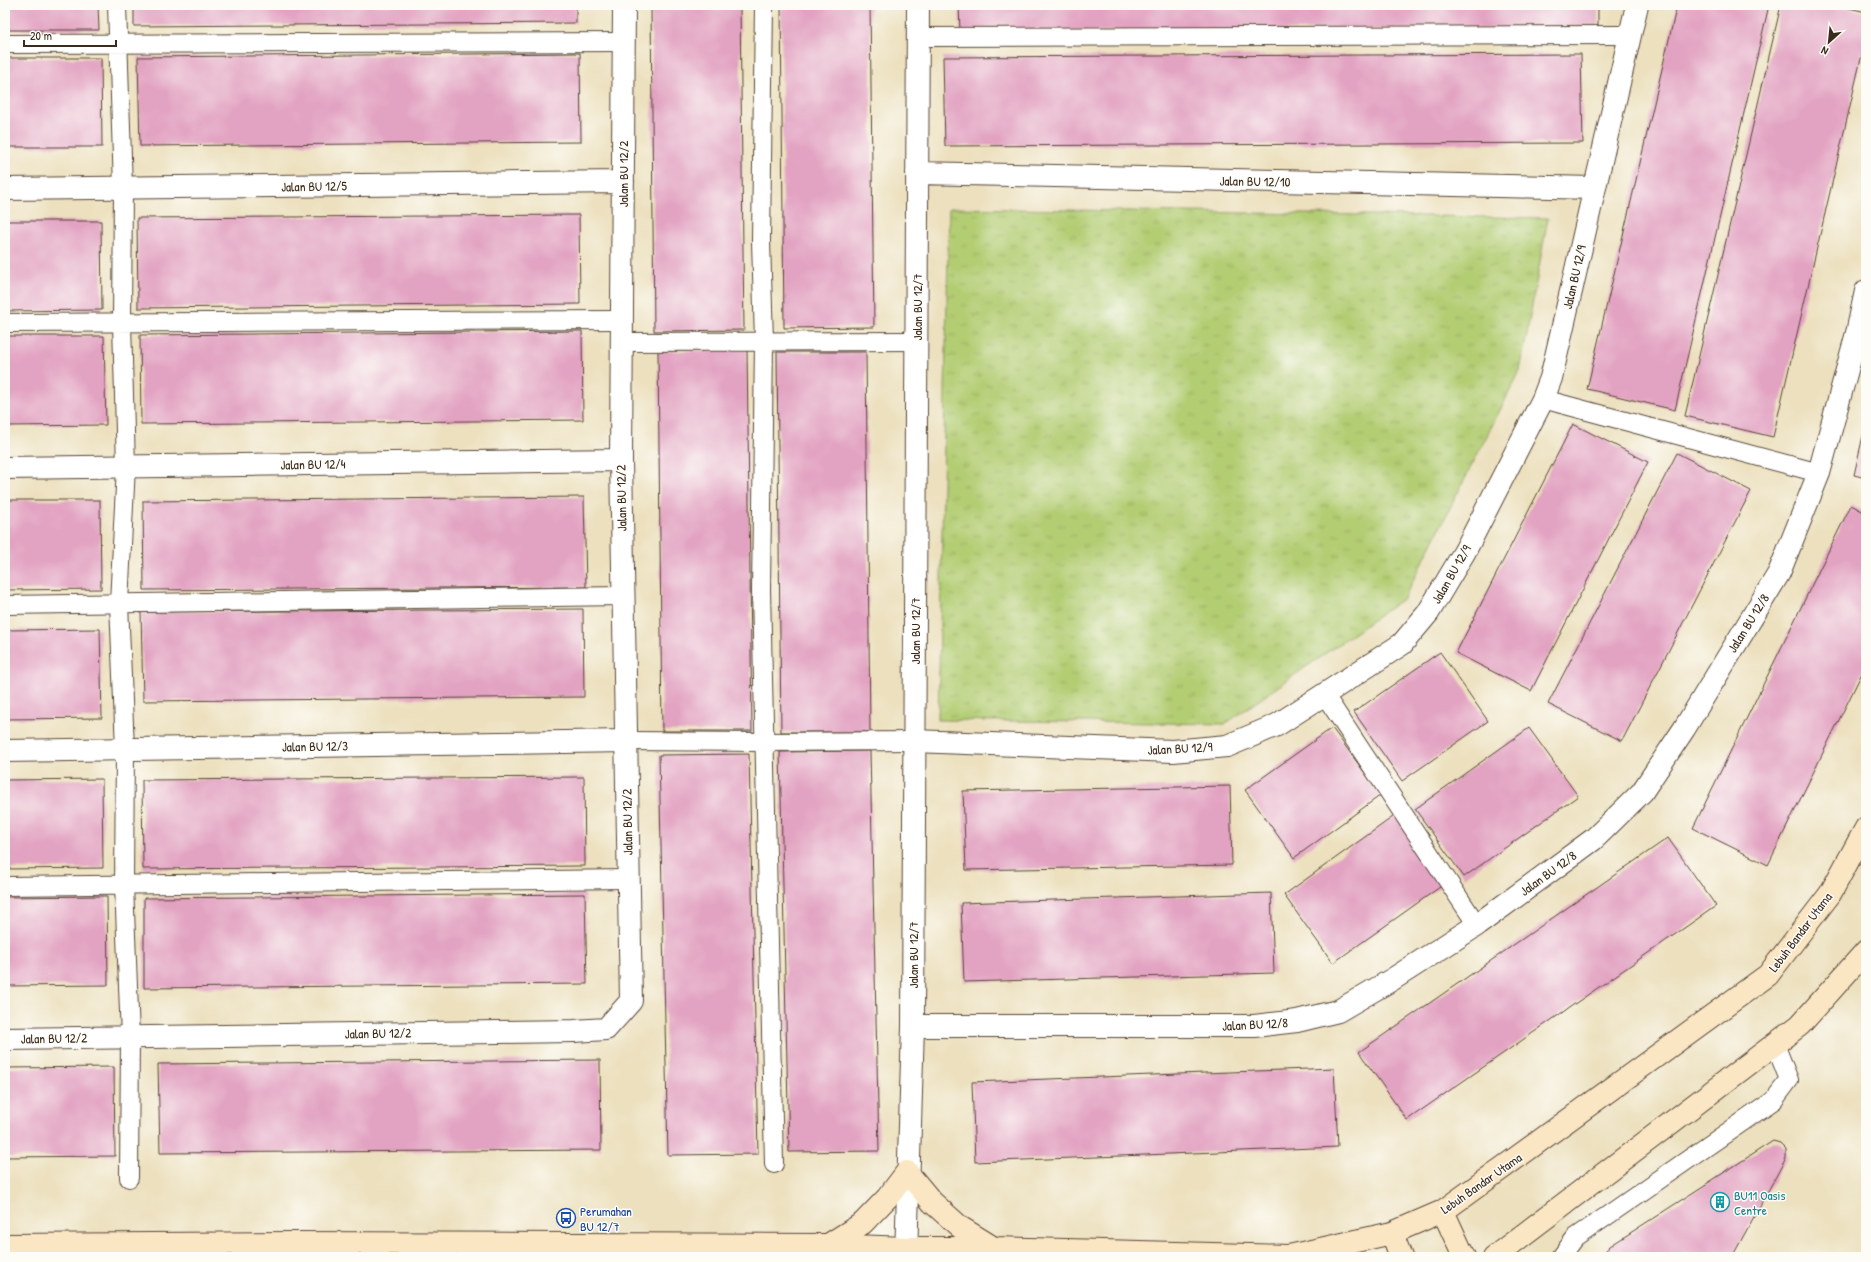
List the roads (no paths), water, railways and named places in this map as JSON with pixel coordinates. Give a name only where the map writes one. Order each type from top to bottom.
[{"type":"main road","name":"Lebuh Bandar Utama","points":[[5,1245],[291,1243],[828,1244],[906,1252],[994,1248],[1289,1256],[1392,1233],[1443,1211],[1768,974],[1830,894],[1866,828]]},
{"type":"main road","points":[[1494,1257],[1800,1025],[1866,951]]},
{"type":"main road","points":[[828,1244],[863,1223],[888,1197],[907,1172],[932,1202],[960,1227],[994,1248]]},
{"type":"main road","points":[[1443,1211],[1464,1257]]},
{"type":"main road","points":[[1392,1233],[1401,1257]]},
{"type":"main road","points":[[266,1257],[291,1243]]},
{"type":"main road","points":[[134,1244],[154,1257]]},
{"type":"street","name":"Jalan BU 12/2","points":[[5,1039],[130,1036],[574,1031],[606,1029],[631,1001],[621,460],[624,5]]},
{"type":"street","name":"Jalan BU 12/7","points":[[906,1252],[912,1026],[918,5]]},
{"type":"street","name":"Jalan BU 12/9","points":[[914,740],[1173,752],[1227,746],[1277,725],[1402,644],[1428,613],[1464,551],[1543,399],[1551,378],[1637,5]]},
{"type":"street","name":"Jalan BU 12/10","points":[[917,174],[1594,188]]},
{"type":"street","name":"Jalan BU 12/5","points":[[5,190],[623,182]]},
{"type":"street","name":"Jalan BU 12/8","points":[[912,1026],[1254,1026],[1297,1022],[1338,1011],[1393,979],[1477,924],[1594,838],[1642,792],[1684,729],[1779,573],[1819,473],[1857,333],[1866,291]]},
{"type":"street","name":"Jalan BU 12/4","points":[[5,468],[621,460]]},
{"type":"street","name":"Jalan BU 12/3","points":[[5,751],[626,741]]},
{"type":"lane","points":[[117,5],[123,188],[122,323],[126,467],[119,603],[124,749],[124,884],[130,1036],[129,1178]]},
{"type":"lane","points":[[764,5],[761,241],[764,341],[761,590],[774,1164]]},
{"type":"lane","points":[[918,37],[1630,35]]},
{"type":"lane","points":[[5,44],[118,42],[623,42]]},
{"type":"lane","points":[[5,323],[622,320]]},
{"type":"lane","points":[[621,342],[916,341]]},
{"type":"lane","points":[[1543,399],[1819,473]]},
{"type":"lane","points":[[5,605],[623,596]]},
{"type":"lane","points":[[1324,694],[1477,924]]},
{"type":"lane","points":[[626,741],[764,742],[914,740]]},
{"type":"lane","points":[[5,886],[628,879]]},
{"type":"lane","points":[[1561,1257],[1575,1238],[1774,1100],[1789,1080],[1775,1044]]},
{"type":"place","name":"BU11 Oasis Centre","points":[[1720,1202]]},
{"type":"place","name":"Perumahan BU 12/7","points":[[566,1218]]}]
